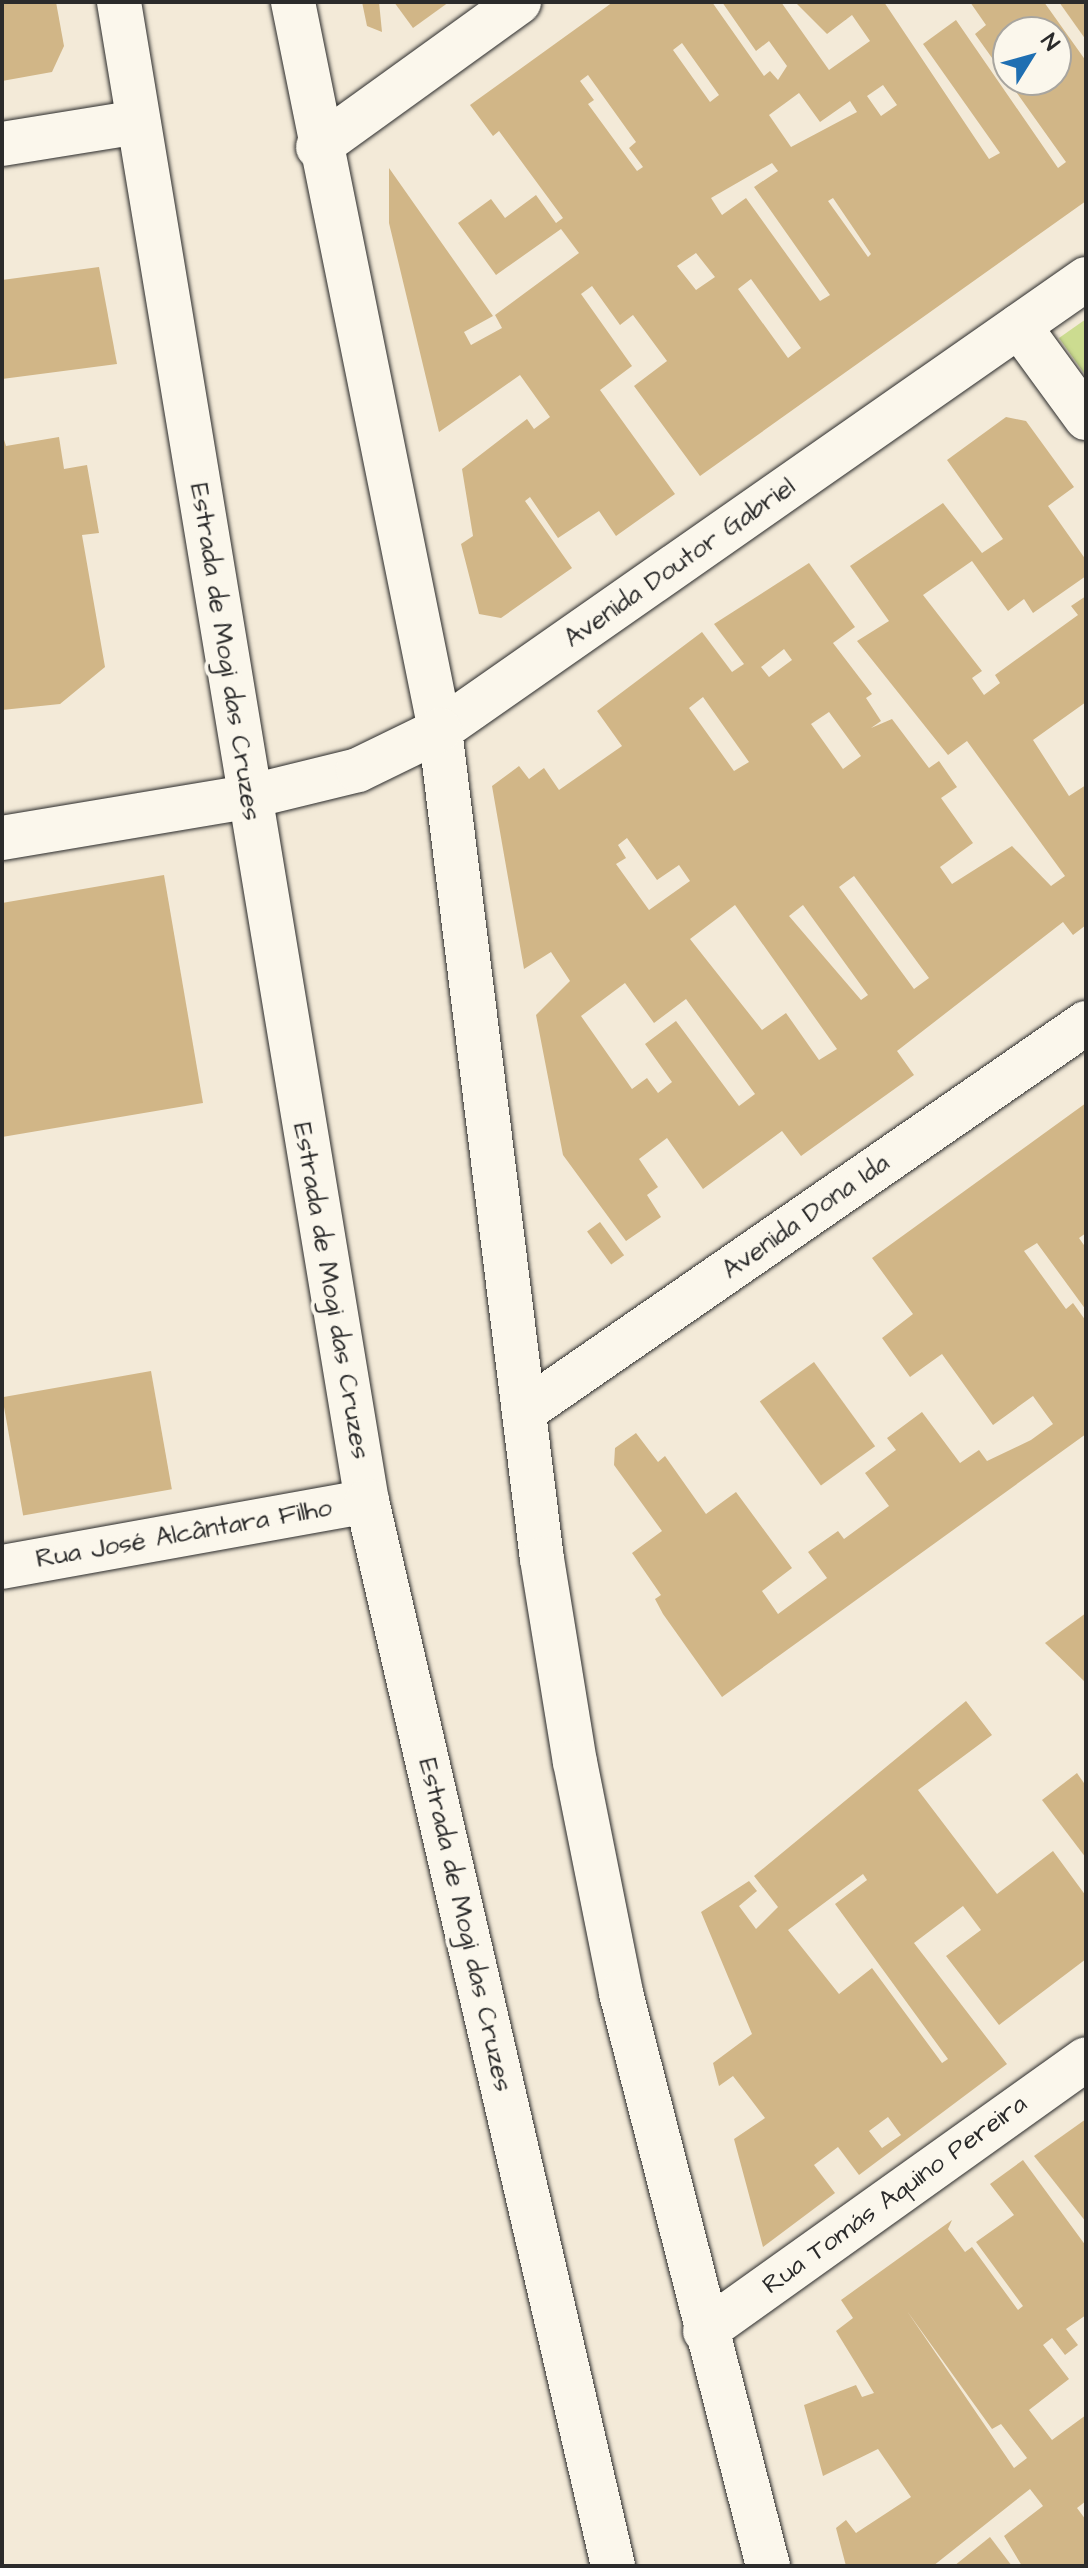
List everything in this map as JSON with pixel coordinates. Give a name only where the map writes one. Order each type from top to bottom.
[{"type":"main road","name":"Estrada de Mogi das Cruzes","points":[[119,2],[248,797],[367,1501],[613,2566]]},
{"type":"main road","points":[[293,2],[318,147],[440,730],[526,1410],[575,1762],[621,1993],[705,2331],[768,2566]]},
{"type":"main road","points":[[318,147],[519,2]]},
{"type":"main road","points":[[2,144],[138,122]]},
{"type":"main road","name":"Avenida Doutor Gabriel","points":[[2,838],[248,797],[358,770],[440,730],[1086,279]]},
{"type":"main road","points":[[1019,326],[1086,418]]},
{"type":"main road","name":"Avenida Dona Ida","points":[[526,1410],[1086,1023]]},
{"type":"main road","name":"Rua José Alcântara Filho","points":[[2,1567],[367,1501]]},
{"type":"main road","name":"Rua Tomás Aquino Pereira","points":[[705,2331],[1086,2059]]},
{"type":"green space","points":[[1086,319],[1086,376],[1059,338]]},
{"type":"building","points":[[2,2],[56,2],[64,46],[52,72],[2,81]]},
{"type":"building","points":[[362,2],[379,2],[382,32],[367,26]]},
{"type":"building","points":[[394,2],[449,2],[413,28]]},
{"type":"building","points":[[613,2],[712,2],[764,76],[770,71],[778,80],[787,66],[769,41],[756,51],[722,2],[781,2],[829,70],[870,41],[852,15],[827,34],[795,2],[884,2],[989,159],[1000,153],[923,44],[956,20],[992,72],[992,96],[1008,96],[1058,168],[1066,162],[1019,96],[1072,96],[1072,41],[1086,61],[1086,201],[700,476],[634,386],[667,361],[633,315],[620,325],[592,286],[581,294],[632,366],[600,390],[675,494],[616,536],[599,511],[558,538],[530,497],[525,501],[572,568],[501,618],[479,614],[461,544],[473,536],[462,469],[527,419],[534,429],[550,417],[520,375],[439,432],[389,223],[389,168],[493,316],[464,332],[471,345],[502,328],[495,315],[579,253],[561,229],[496,275],[458,223],[491,199],[505,218],[536,195],[556,223],[563,218],[499,131],[493,136],[470,105]],"holes":[[[682,43],[719,95],[710,102],[673,50]],[[588,75],[636,142],[629,148],[643,167],[637,171],[588,104],[594,100],[580,81]],[[883,85],[897,105],[881,116],[867,96]],[[799,93],[820,122],[850,101],[857,112],[791,147],[769,115]],[[772,163],[778,171],[754,187],[830,295],[820,301],[746,198],[722,215],[711,198]],[[833,198],[871,254],[868,257],[828,201]],[[696,253],[715,277],[696,290],[677,266]],[[751,279],[801,348],[788,358],[738,289]]]},
{"type":"building","points":[[970,2],[1044,2],[1054,16],[992,16],[992,58],[975,34],[986,25]]},
{"type":"building","points":[[1059,2],[1086,2],[1086,40],[1072,16]]},
{"type":"building","points":[[99,267],[117,364],[2,379],[2,280]]},
{"type":"building","points":[[1006,417],[1026,421],[1074,487],[1048,506],[1086,560],[1086,576],[1033,613],[1024,599],[1008,611],[972,561],[923,595],[982,671],[972,678],[984,695],[1000,683],[995,675],[1078,615],[1071,606],[1086,596],[1086,702],[1033,740],[1069,796],[1086,785],[1086,925],[1073,935],[1063,922],[897,1051],[914,1075],[801,1156],[782,1131],[703,1189],[667,1138],[639,1159],[658,1187],[647,1195],[661,1217],[626,1241],[563,1155],[536,1015],[570,981],[551,952],[524,969],[492,786],[519,766],[529,779],[544,768],[559,790],[622,746],[597,711],[702,632],[732,672],[744,664],[714,624],[809,563],[855,627],[833,643],[872,694],[866,698],[881,721],[871,728],[892,719],[929,768],[939,761],[957,787],[941,798],[973,843],[940,867],[952,884],[1012,846],[1051,886],[1065,876],[967,741],[948,755],[857,641],[889,621],[850,566],[943,503],[982,553],[1003,539],[947,460]],"holes":[[[784,649],[792,660],[769,677],[761,667]],[[703,697],[749,762],[734,771],[689,708]],[[829,712],[861,756],[843,769],[811,724]],[[627,838],[657,880],[679,865],[690,881],[649,910],[616,864],[626,858],[618,845]],[[854,876],[929,978],[914,989],[839,887]],[[735,905],[837,1049],[819,1060],[786,1013],[762,1030],[690,939]],[[803,905],[868,995],[861,1000],[789,916]],[[625,983],[654,1023],[686,999],[755,1094],[739,1106],[676,1021],[645,1044],[672,1082],[658,1093],[647,1078],[632,1089],[581,1016]]]},
{"type":"building","points":[[2,433],[6,446],[59,437],[64,469],[87,465],[99,533],[82,535],[105,667],[60,704],[2,710]]},
{"type":"building","points":[[164,875],[203,1103],[2,1137],[2,903]]},
{"type":"building","points":[[1086,1103],[1086,1233],[1079,1238],[1086,1248],[1086,1310],[1037,1243],[1024,1251],[1066,1309],[1073,1303],[1086,1321],[1086,1434],[722,1697],[663,1614],[655,1599],[661,1595],[632,1553],[662,1531],[614,1465],[615,1448],[636,1433],[658,1462],[665,1456],[706,1514],[736,1492],[792,1568],[762,1591],[778,1614],[827,1578],[808,1552],[838,1531],[844,1539],[889,1506],[865,1473],[896,1450],[887,1438],[922,1412],[960,1463],[979,1450],[987,1461],[1031,1440],[1053,1424],[1033,1396],[993,1425],[942,1354],[910,1377],[882,1338],[913,1314],[872,1258]]},
{"type":"building","points":[[600,1222],[624,1255],[611,1265],[587,1231]]},
{"type":"building","points":[[814,1362],[875,1446],[821,1486],[760,1401]]},
{"type":"building","points":[[151,1371],[172,1489],[23,1515],[2,1397]]},
{"type":"building","points":[[1086,1613],[1086,1683],[1045,1643]]},
{"type":"building","points":[[966,1701],[992,1735],[918,1790],[997,1894],[1053,1851],[1086,1896],[1086,1959],[999,2025],[946,1956],[981,1930],[963,1906],[914,1943],[1007,2064],[859,2175],[838,2147],[814,2165],[835,2193],[763,2247],[734,2139],[765,2118],[733,2076],[719,2086],[713,2063],[752,2034],[701,1912],[749,1881],[757,1891],[739,1906],[756,1929],[778,1907],[754,1876]],"holes":[[[863,1874],[867,1880],[835,1904],[948,2059],[942,2063],[872,1968],[839,1994],[788,1930]],[[888,2117],[901,2135],[882,2148],[869,2131]]]},
{"type":"building","points":[[1077,1773],[1086,1786],[1086,1858],[1042,1800]]},
{"type":"building","points":[[1086,2119],[1086,2222],[1034,2156]]},
{"type":"building","points":[[1023,2160],[1086,2246],[1086,2315],[1066,2329],[1078,2345],[1065,2355],[1052,2338],[1043,2345],[1069,2379],[1029,2410],[1052,2440],[1086,2415],[1086,2501],[1077,2508],[1086,2520],[1086,2566],[1022,2566],[1004,2536],[1043,2506],[1030,2489],[933,2566],[846,2566],[836,2528],[846,2520],[856,2533],[911,2497],[878,2449],[823,2476],[804,2405],[856,2385],[862,2397],[874,2393],[836,2331],[853,2318],[841,2300],[952,2220],[948,2229],[965,2252],[972,2247],[1018,2310],[1023,2306],[976,2242],[1014,2215],[990,2184]],"holes":[[[907,2311],[992,2429],[1001,2424],[1027,2458],[1014,2468]]]},
{"type":"building","points":[[990,2537],[1012,2566],[954,2566]]}]
